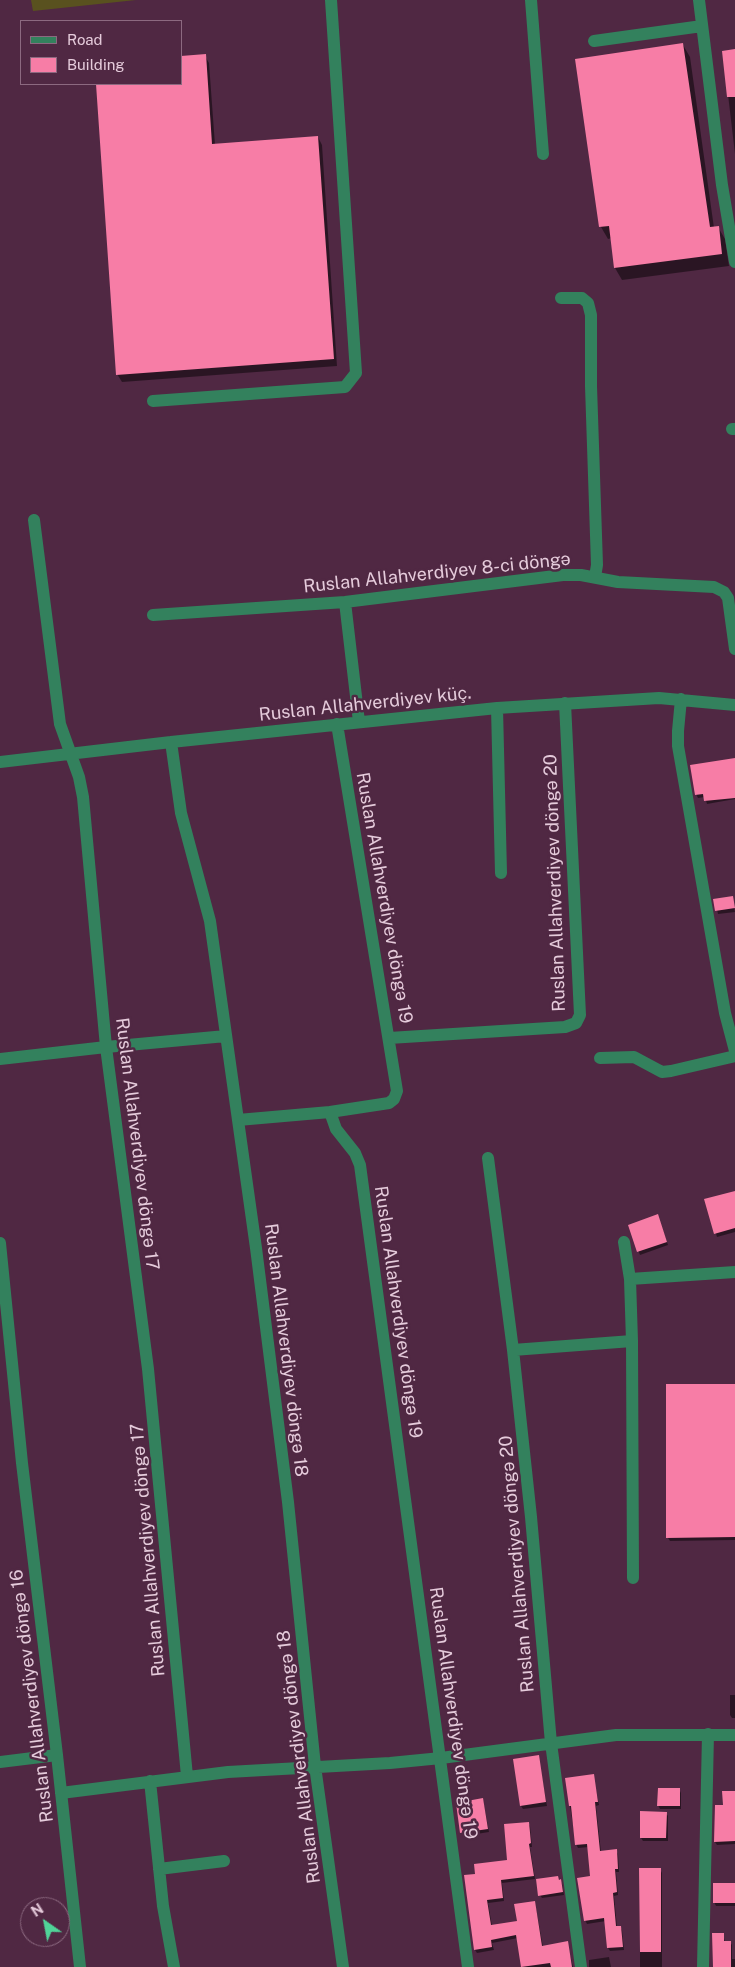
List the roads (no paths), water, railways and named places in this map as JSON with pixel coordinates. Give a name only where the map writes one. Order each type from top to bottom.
[{"type":"street","points":[[153,401],[345,387],[356,373],[331,0]]},
{"type":"street","points":[[530,0],[543,154]]},
{"type":"street","points":[[699,0],[721,175],[735,262]]},
{"type":"street","points":[[594,41],[702,26]]},
{"type":"street","points":[[560,298],[582,298],[588,303],[591,315],[591,386],[597,565],[595,577]]},
{"type":"street","name":"Ruslan Allahverdiyev döngə 17","points":[[34,520],[60,724],[83,797],[106,1047],[148,1369],[187,1776]]},
{"type":"street","name":"Ruslan Allahverdiyev 8-ci döngə","points":[[153,615],[345,602],[563,575],[595,577],[618,582],[714,587],[719,589],[728,598],[735,649]]},
{"type":"street","points":[[345,602],[359,722]]},
{"type":"street","name":"Ruslan Allahverdiyev küç.","points":[[0,762],[497,708],[659,698],[735,705]]},
{"type":"street","points":[[681,699],[678,746],[726,1013],[735,1051]]},
{"type":"street","name":"Ruslan Allahverdiyev döngə 20","points":[[389,1038],[565,1027],[576,1023],[580,1015],[565,704]]},
{"type":"street","points":[[497,708],[501,873]]},
{"type":"street","name":"Ruslan Allahverdiyev döngə 19","points":[[337,724],[397,1091],[394,1099],[389,1103],[330,1112],[336,1129],[355,1153],[360,1165],[468,1967]]},
{"type":"street","name":"Ruslan Allahverdiyev döngə 18","points":[[171,742],[181,813],[210,921],[288,1502],[315,1766],[344,1967]]},
{"type":"street","points":[[0,1059],[226,1036]]},
{"type":"street","points":[[600,1058],[634,1058],[662,1072],[671,1072],[735,1056]]},
{"type":"street","points":[[238,1120],[330,1112]]},
{"type":"street","name":"Ruslan Allahverdiyev döngə 20","points":[[488,1158],[513,1350],[531,1517],[551,1743],[581,1967]]},
{"type":"street","points":[[624,1242],[630,1279],[632,1341],[633,1578]]},
{"type":"street","name":"Ruslan Allahverdiyev döngə 16","points":[[0,1243],[22,1463],[80,1967]]},
{"type":"street","points":[[630,1279],[735,1272]]},
{"type":"street","points":[[513,1350],[632,1341]]},
{"type":"street","points":[[61,1793],[187,1776],[441,1758],[636,1733],[735,1734]]},
{"type":"street","points":[[703,1967],[708,1734]]},
{"type":"street","points":[[0,1762],[57,1755]]},
{"type":"street","points":[[150,1781],[162,1906],[174,1967]]},
{"type":"street","points":[[159,1869],[224,1861]]}]
